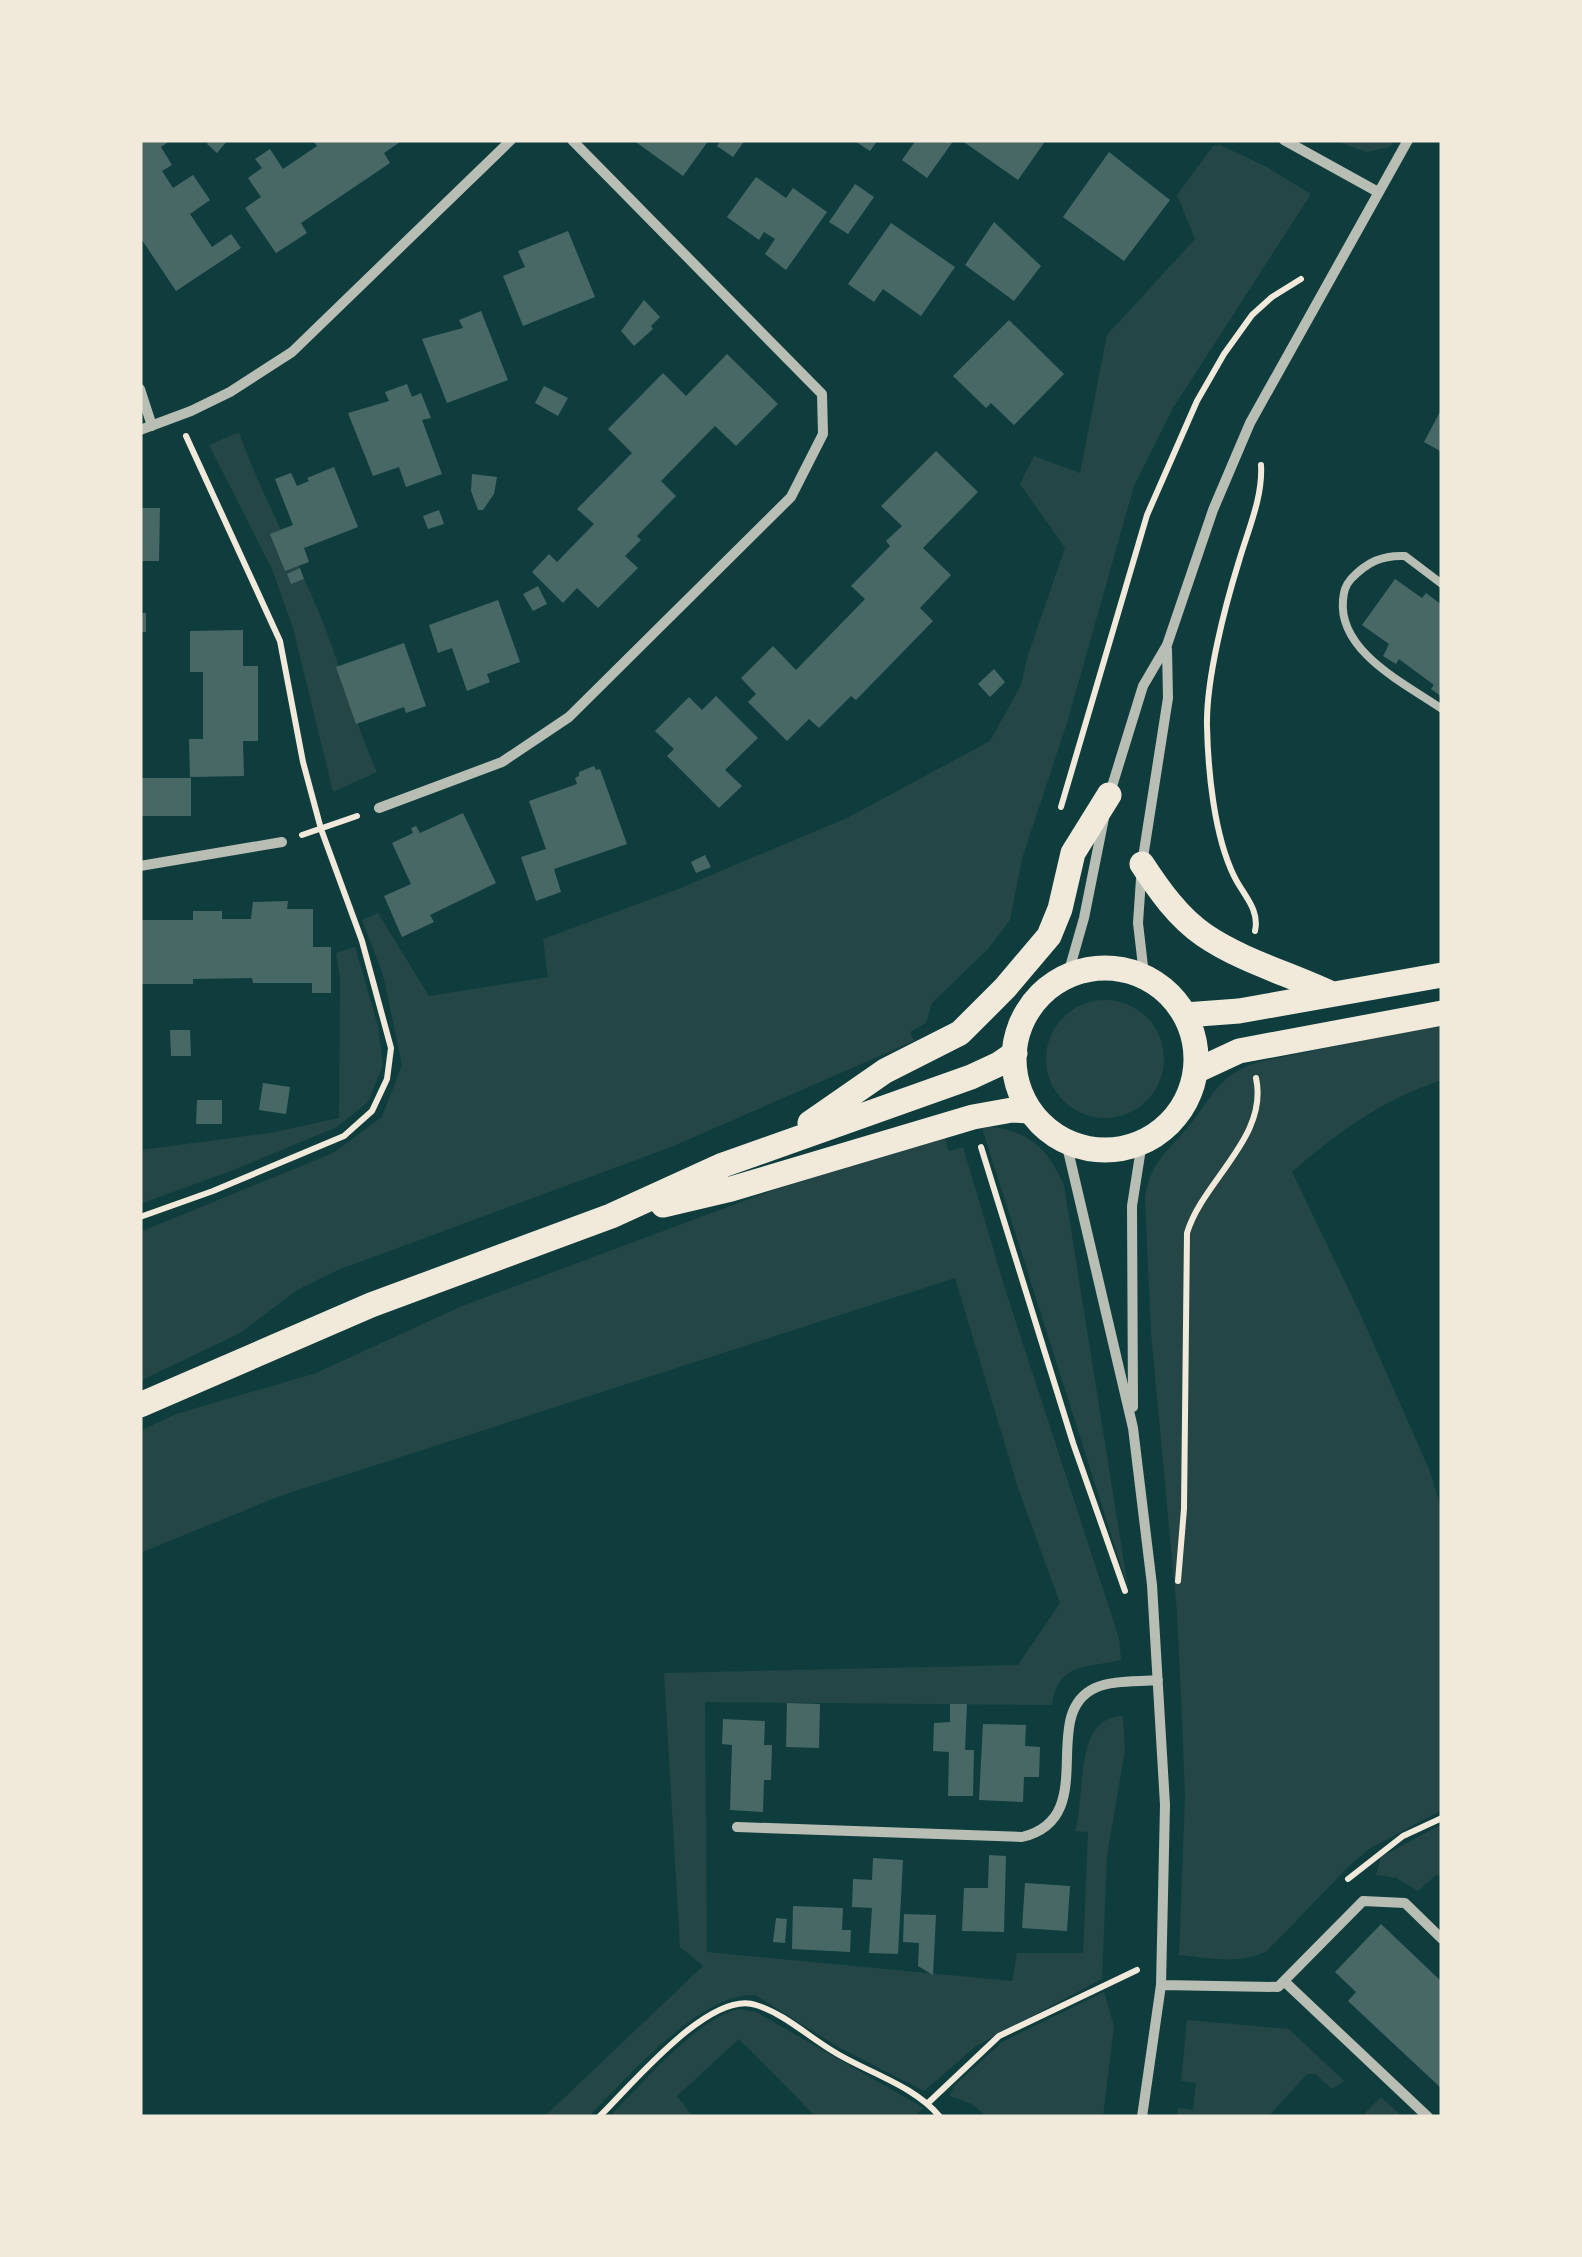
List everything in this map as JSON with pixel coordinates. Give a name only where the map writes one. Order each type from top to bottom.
[{"type":"main road","points":[[785,1140],[885,1071],[960,1033],[1005,988],[1049,936],[1060,909],[1072,854],[1109,795]]},
{"type":"main road","points":[[1142,864],[1184,918],[1202,934],[1246,958],[1332,994]]},
{"type":"main road","points":[[1120,968],[1144,975],[1168,992],[1185,1015],[1195,1042],[1196,1071],[1190,1094],[1177,1116],[1142,1142],[1114,1150],[1066,1142],[1030,1112],[1015,1076],[1018,1030],[1030,1006],[1068,974],[1120,968]]},
{"type":"main road","points":[[1185,1015],[1239,1011],[1442,975]]},
{"type":"main road","points":[[1196,1071],[1250,1049],[1442,1013]]},
{"type":"main road","points":[[140,1405],[370,1305],[610,1216],[785,1140],[971,1077],[1015,1053]]},
{"type":"main road","points":[[610,1216],[731,1189],[990,1112],[1030,1112]]},
{"type":"street","points":[[140,389],[146,428],[230,392],[292,352],[511,140]]},
{"type":"street","points":[[379,808],[502,762],[569,717],[792,498],[823,434],[822,394],[572,140]]},
{"type":"street","points":[[1284,140],[1378,192]]},
{"type":"street","points":[[1068,974],[1084,918],[1109,795],[1143,686],[1167,645],[1213,510],[1250,422],[1408,140]]},
{"type":"street","points":[[1144,975],[1138,923],[1142,864],[1168,698],[1167,645]]},
{"type":"street","points":[[140,866],[282,842]]},
{"type":"street","points":[[1066,1142],[1133,1428],[1152,1585],[1166,1805],[1161,1985],[1142,2117]]},
{"type":"street","points":[[1133,1428],[1132,1206],[1142,1142]]},
{"type":"street","points":[[737,1827],[1022,1837],[1038,1833],[1060,1810],[1072,1715],[1082,1698],[1096,1687],[1158,1680]]},
{"type":"street","points":[[1161,1985],[1271,1988],[1285,1982],[1363,1901],[1404,1903],[1442,1939]]},
{"type":"street","points":[[1285,1982],[1428,2117]]},
{"type":"lane","points":[[1442,584],[1405,556],[1378,559],[1365,566],[1346,586],[1342,608],[1346,628],[1366,654],[1442,709]]},
{"type":"path","points":[[140,1217],[344,1136],[372,1112],[387,1079],[391,1048],[362,941],[320,828],[302,762],[280,641],[265,603],[225,528],[178,416]]},
{"type":"path","points":[[282,842],[379,808]]},
{"type":"path","points":[[1339,1888],[1364,1863],[1403,1836],[1442,1818]]},
{"type":"path","points":[[928,2103],[999,2036],[1112,1980],[1160,1962]]},
{"type":"path","points":[[600,2117],[707,2016],[737,2002],[773,2012],[835,2052],[928,2103],[940,2117]]},
{"type":"shaded area","points":[[1333,140],[1394,140],[1390,147],[1366,152]]},
{"type":"shaded area","points":[[1220,145],[1311,194],[1173,408],[1134,486],[1067,723],[1022,859],[1010,920],[988,949],[932,1003],[926,1023],[910,1032],[914,1041],[671,1147],[338,1270],[297,1290],[240,1333],[140,1381],[140,1232],[333,1153],[382,1117],[402,1065],[383,975],[362,920],[378,913],[429,996],[548,977],[543,939],[678,889],[847,818],[990,741],[1021,685],[1065,548],[1020,484],[1034,456],[1080,473],[1107,335],[1195,239],[1177,195],[1213,146]]},
{"type":"shaded area","points":[[239,432],[324,625],[377,772],[333,792],[293,628],[272,569],[209,445]]},
{"type":"shaded area","points":[[355,947],[378,1026],[383,1065],[368,1102],[337,1127],[140,1204],[140,1150],[270,1133],[339,1118],[340,978],[336,953]]},
{"type":"shaded area","points":[[1105,1000],[1127,1005],[1147,1017],[1159,1037],[1164,1059],[1159,1081],[1147,1101],[1127,1113],[1105,1118],[1083,1113],[1063,1101],[1051,1081],[1046,1059],[1051,1037],[1063,1017],[1083,1005]]},
{"type":"shaded area","points":[[1442,1024],[1442,1080],[1362,1118],[1292,1172],[1429,1469],[1442,1511],[1442,1810],[1369,1849],[1267,1951],[1235,1959],[1179,1955],[1185,1797],[1182,1719],[1177,1613],[1151,1333],[1147,1188],[1158,1162],[1232,1074],[1258,1062]]},
{"type":"shaded area","points":[[982,1128],[1016,1132],[1036,1144],[1052,1162],[1064,1185],[1128,1588]]},
{"type":"shaded area","points":[[945,1138],[949,1151],[963,1147],[1119,1638],[1121,1660],[1086,1666],[1068,1674],[1055,1691],[1052,1705],[705,1702],[707,1952],[1012,1981],[1017,1953],[1083,1953],[1088,1832],[1075,1831],[1084,1760],[1096,1729],[1107,1720],[1123,1716],[1125,1750],[1107,1856],[1102,1979],[976,2046],[924,2091],[840,2048],[755,1995],[733,1998],[710,2008],[665,2041],[588,2117],[544,2117],[703,1966],[680,1947],[664,1673],[1018,1665],[1060,1603],[1018,1488],[955,1278],[280,1496],[140,1553],[140,1431],[176,1414],[316,1373],[462,1306],[776,1189]]},
{"type":"shaded area","points":[[1442,1824],[1442,1876],[1436,1875],[1418,1891],[1396,1878],[1376,1875],[1381,1857]]},
{"type":"shaded area","points":[[1104,1992],[1114,2026],[1103,2117],[988,2117],[972,2104],[950,2096],[954,2086],[1002,2042]]},
{"type":"shaded area","points":[[740,2009],[756,2012],[924,2108],[914,2117],[816,2117],[739,2039],[677,2096],[693,2117],[609,2117],[688,2039],[723,2015]]},
{"type":"shaded area","points":[[1187,2020],[1289,2029],[1344,2081],[1332,2089],[1315,2074],[1307,2074],[1268,2117],[1177,2117],[1178,2108],[1193,2110],[1196,2083],[1181,2081]]},
{"type":"shaded area","points":[[1381,2097],[1403,2117],[1361,2117]]},
{"type":"building","points":[[140,140],[171,140],[161,147],[172,165],[162,171],[173,188],[193,175],[210,200],[190,214],[212,247],[231,234],[241,248],[176,291],[140,237]]},
{"type":"building","points":[[210,140],[228,140],[217,153],[207,144]]},
{"type":"building","points":[[312,140],[403,140],[384,153],[390,163],[301,223],[307,233],[276,253],[245,208],[261,197],[248,178],[262,168],[255,159],[270,149],[283,169],[317,146]]},
{"type":"building","points":[[633,140],[709,140],[683,176]]},
{"type":"building","points":[[721,140],[745,140],[733,157],[717,146]]},
{"type":"building","points":[[853,140],[878,140],[870,151]]},
{"type":"building","points":[[916,140],[954,140],[927,178],[902,160]]},
{"type":"building","points":[[961,140],[1046,140],[1018,180]]},
{"type":"building","points":[[1109,152],[1170,200],[1124,261],[1063,217]]},
{"type":"building","points":[[756,177],[786,198],[793,188],[827,212],[786,270],[765,254],[775,239],[764,232],[759,240],[727,217]]},
{"type":"building","points":[[855,184],[874,197],[848,234],[829,222]]},
{"type":"building","points":[[994,222],[1041,266],[1014,301],[965,265]]},
{"type":"building","points":[[891,223],[955,267],[921,316],[883,289],[874,302],[848,284]]},
{"type":"building","points":[[568,231],[595,297],[523,326],[503,276],[525,267],[518,251]]},
{"type":"building","points":[[644,300],[660,317],[634,346],[621,331]]},
{"type":"building","points":[[481,311],[508,380],[447,403],[422,339],[463,328],[459,320]]},
{"type":"building","points":[[1009,320],[1064,374],[1014,425],[991,403],[986,408],[953,376]]},
{"type":"building","points":[[727,354],[778,404],[736,446],[715,426],[661,481],[676,496],[637,536],[641,540],[625,556],[638,568],[598,608],[577,588],[563,603],[532,572],[549,554],[557,562],[594,524],[577,509],[632,453],[608,429],[663,373],[686,396]]},
{"type":"building","points":[[407,384],[412,397],[421,393],[431,418],[422,420],[442,474],[406,487],[399,467],[373,476],[348,413],[389,401],[385,392]]},
{"type":"building","points":[[544,386],[568,398],[558,416],[535,403]]},
{"type":"building","points":[[1442,408],[1442,452],[1424,442]]},
{"type":"building","points":[[936,451],[978,492],[923,548],[951,575],[920,608],[933,621],[856,700],[851,696],[819,728],[809,719],[787,741],[748,702],[756,694],[741,678],[773,646],[796,670],[865,599],[851,586],[890,546],[886,541],[902,526],[881,506]]},
{"type":"building","points":[[334,467],[358,527],[304,548],[309,562],[285,571],[270,534],[293,525],[275,479],[291,473],[297,486]]},
{"type":"building","points":[[472,474],[497,477],[494,494],[483,510],[478,510],[471,491]]},
{"type":"building","points":[[140,508],[160,508],[159,561],[140,561]]},
{"type":"building","points":[[439,510],[444,524],[428,529],[423,516]]},
{"type":"building","points":[[300,568],[304,579],[291,584],[287,574]]},
{"type":"building","points":[[1395,579],[1422,598],[1426,593],[1442,605],[1442,697],[1431,689],[1434,685],[1399,659],[1396,664],[1383,656],[1389,644],[1362,625]]},
{"type":"building","points":[[538,586],[547,604],[533,611],[523,594]]},
{"type":"building","points":[[498,600],[520,662],[487,674],[490,682],[467,691],[452,648],[438,653],[429,625]]},
{"type":"building","points":[[140,613],[146,613],[146,632],[140,632]]},
{"type":"building","points":[[243,630],[243,666],[258,666],[258,741],[243,741],[244,776],[190,777],[189,739],[203,739],[203,672],[190,672],[190,631]]},
{"type":"building","points":[[404,643],[426,706],[406,713],[404,707],[356,724],[336,667]]},
{"type":"building","points":[[994,669],[1005,682],[990,697],[978,684]]},
{"type":"building","points":[[716,696],[758,738],[725,770],[742,786],[719,808],[667,756],[674,749],[655,731],[689,697],[702,710]]},
{"type":"building","points":[[594,766],[600,769],[627,844],[554,869],[561,892],[536,901],[521,857],[546,849],[529,801],[577,784],[579,772]]},
{"type":"building","points":[[140,778],[191,778],[191,816],[140,816]]},
{"type":"building","points":[[463,813],[496,883],[430,915],[434,922],[402,937],[384,896],[411,884],[392,843],[413,833],[411,828],[416,826],[420,833]]},
{"type":"building","points":[[705,855],[711,867],[696,873],[691,862]]},
{"type":"building","points":[[288,901],[287,909],[313,909],[313,947],[331,947],[331,993],[312,993],[312,983],[253,983],[252,978],[140,984],[140,920],[193,920],[193,911],[222,911],[222,919],[251,919],[253,902]]},
{"type":"building","points":[[170,1030],[190,1030],[191,1056],[171,1056]]},
{"type":"building","points":[[263,1083],[290,1087],[286,1114],[259,1110]]},
{"type":"building","points":[[197,1100],[222,1100],[222,1124],[196,1124]]},
{"type":"building","points":[[787,1703],[820,1704],[819,1748],[786,1747]]},
{"type":"building","points":[[950,1704],[967,1704],[965,1750],[974,1750],[973,1796],[948,1796],[949,1752],[933,1751],[934,1723],[950,1722]]},
{"type":"building","points":[[723,1719],[765,1721],[764,1745],[772,1745],[771,1780],[764,1780],[763,1812],[730,1810],[732,1745],[722,1744]]},
{"type":"building","points":[[983,1724],[1026,1725],[1025,1746],[1040,1747],[1039,1777],[1024,1777],[1023,1802],[979,1800]]},
{"type":"building","points":[[989,1855],[1006,1856],[1004,1932],[962,1931],[964,1888],[988,1888]]},
{"type":"building","points":[[873,1858],[903,1860],[898,1954],[869,1953],[872,1908],[852,1907],[853,1879],[872,1880]]},
{"type":"building","points":[[1025,1883],[1070,1886],[1067,1931],[1022,1928]]},
{"type":"building","points":[[793,1906],[843,1908],[842,1930],[851,1930],[850,1952],[792,1949]]},
{"type":"building","points":[[904,1914],[936,1915],[933,1975],[918,1966],[919,1943],[903,1942]]},
{"type":"building","points":[[776,1918],[787,1919],[785,1943],[773,1942]]},
{"type":"building","points":[[1381,1924],[1442,1982],[1442,2089],[1348,2001],[1356,1992],[1335,1972]]}]
